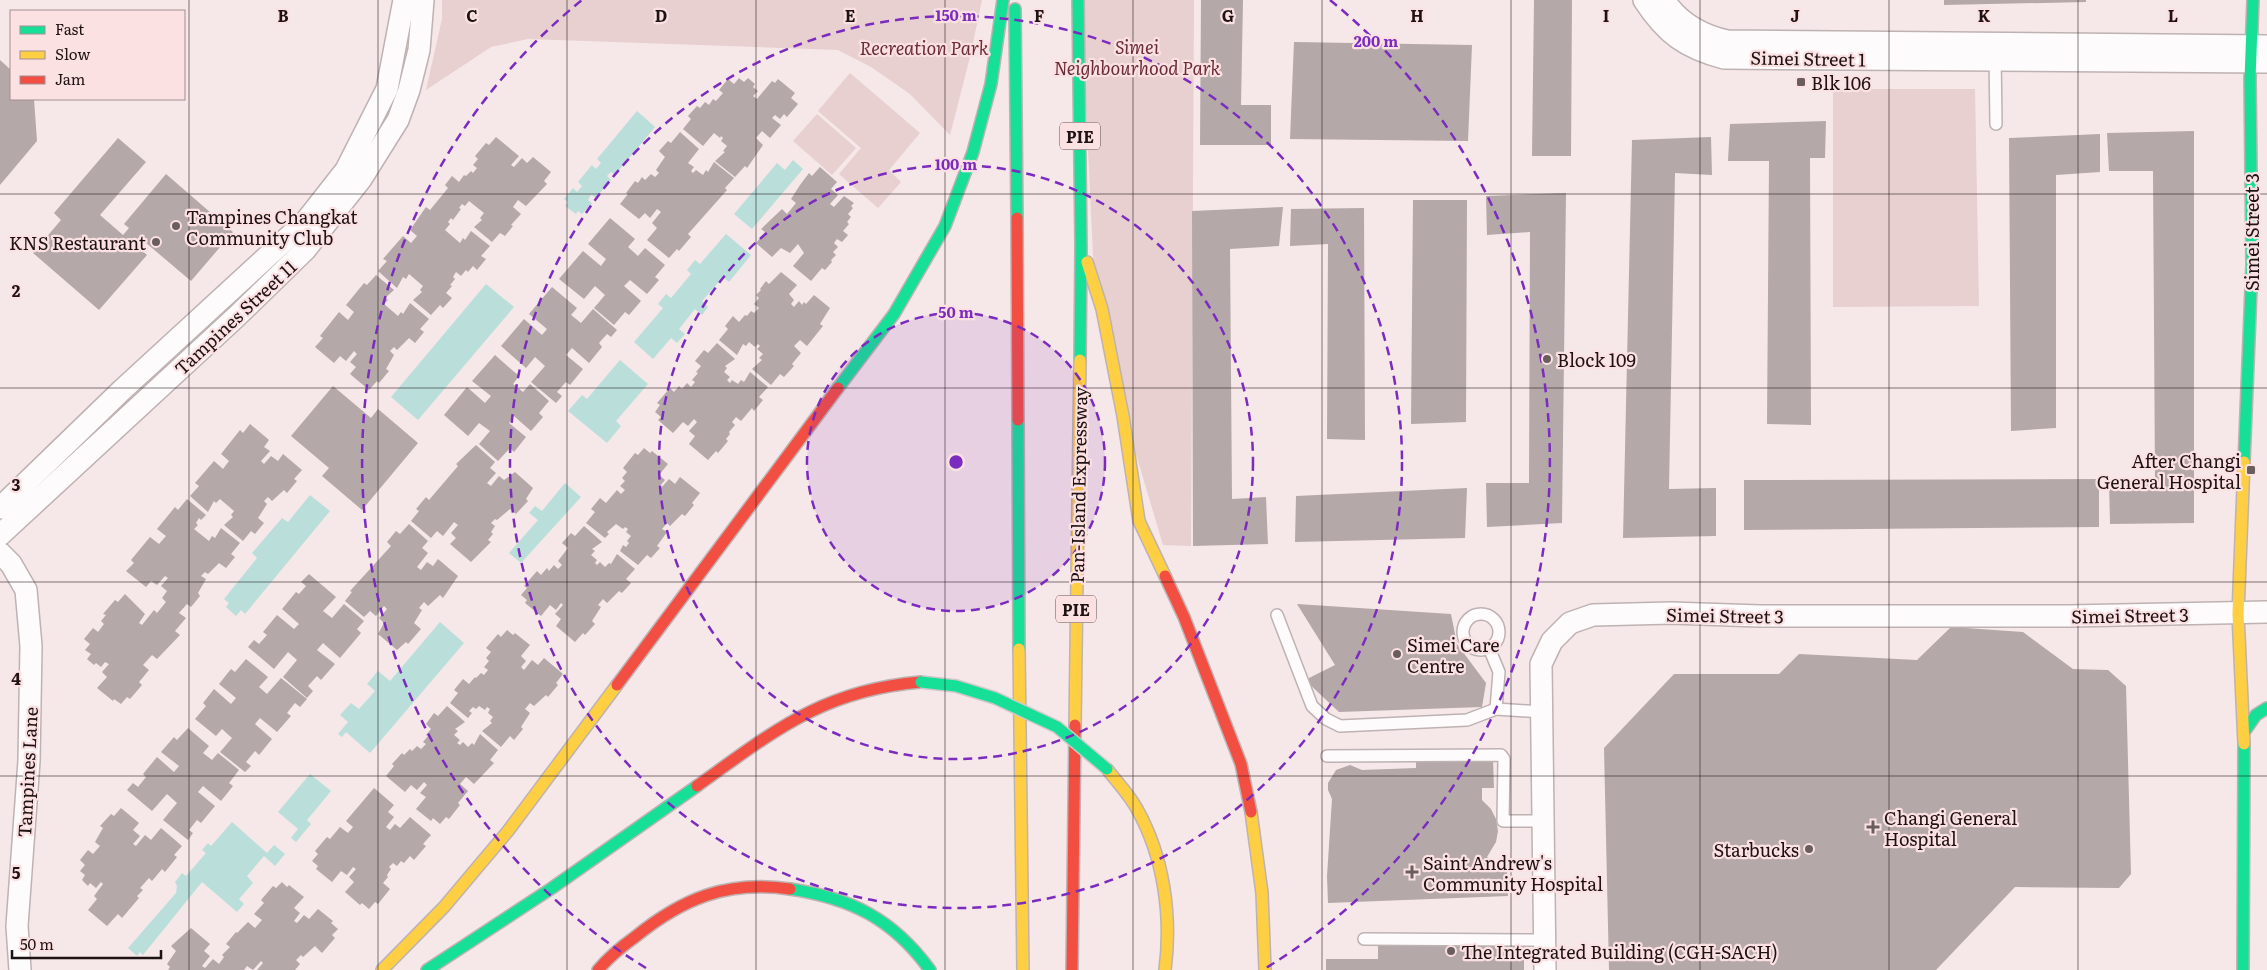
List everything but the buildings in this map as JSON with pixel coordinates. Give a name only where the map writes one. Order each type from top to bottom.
[{"type":"main road","points":[[382,970],[444,907],[508,831],[894,314],[945,226],[973,152],[990,84],[1003,0]]},
{"type":"main road","points":[[1015,0],[1019,491],[1018,686],[1023,970]]},
{"type":"main road","name":"Pan-Island Expressway","points":[[1072,970],[1081,247],[1078,0]]},
{"type":"main road","name":"Simei Street 3","points":[[2243,970],[2244,732],[2238,614],[2259,54],[2253,0]]},
{"type":"main road","points":[[1081,247],[1094,280],[1102,309],[1123,416],[1139,521],[1184,617],[1240,764],[1255,833],[1262,893],[1265,970]]},
{"type":"main road","points":[[427,970],[552,888],[797,716],[836,698],[871,687],[921,682],[956,686],[994,698],[1057,727],[1107,769],[1141,814],[1162,873],[1169,949],[1165,970]]},
{"type":"main road","points":[[2244,732],[2256,715],[2267,708]]},
{"type":"main road","points":[[598,970],[605,961],[654,920],[682,903],[718,890],[791,887],[859,906],[885,922],[902,936],[925,961],[930,970]]},
{"type":"street","name":"Tampines Street 11","points":[[0,535],[236,317],[305,250],[353,175],[388,88],[404,0]]},
{"type":"street","name":"Tampines Street 11","points":[[0,508],[122,390],[306,221],[353,175],[398,120],[409,90],[419,50],[423,0]]},
{"type":"street","name":"Simei Street 1","points":[[1644,0],[1656,19],[1674,36],[1699,51],[1724,58],[1995,52],[2259,54]]},
{"type":"street","name":"Simei Street 1","points":[[1664,0],[1684,23],[1705,36],[1727,41],[1995,52]]},
{"type":"street","name":"Tampines Lane","points":[[0,553],[11,564],[26,590],[31,646],[30,752],[17,926],[20,970]]},
{"type":"street","name":"Simei Street 3","points":[[1545,970],[1541,664],[1552,641],[1570,623],[1593,614],[1671,613],[1760,616],[2238,614],[2267,612]]},
{"type":"lane","points":[[1995,52],[1996,124]]},
{"type":"lane","points":[[2252,264],[2267,264]]},
{"type":"lane","points":[[1277,615],[1312,706],[1326,719],[1340,726],[1467,720],[1496,710],[1542,712]]},
{"type":"lane","points":[[1490,648],[1499,672],[1496,710]]},
{"type":"lane","points":[[1327,756],[1500,755],[1504,759],[1503,821],[1543,822]]},
{"type":"lane","points":[[1364,939],[1544,940]]},
{"type":"green space","name":"Recreation Park","points":[[442,0],[982,0],[950,135],[910,94],[871,67],[838,50],[528,39],[491,47],[426,90],[442,19]]},
{"type":"green space","name":"Simei Neighbourhood Park","points":[[1081,0],[1194,0],[1191,546],[1163,545],[1125,417],[1094,276]]},
{"type":"green space","points":[[850,73],[920,133],[889,170],[901,182],[878,208],[839,174],[861,148],[818,111]]},
{"type":"green space","points":[[1833,89],[1975,89],[1979,306],[1833,307]]},
{"type":"green space","points":[[817,114],[856,148],[832,175],[793,141]]},
{"type":"water","points":[[637,111],[655,127],[615,175],[611,172],[607,176],[611,180],[596,198],[591,195],[588,200],[592,203],[582,214],[578,211],[576,214],[565,206],[568,202],[564,199],[573,188],[577,192],[582,186],[578,182],[592,165],[596,169],[601,163],[597,159]]},
{"type":"water","points":[[793,160],[803,169],[752,229],[734,214],[777,163],[785,170]]},
{"type":"water","points":[[726,234],[751,255],[729,282],[723,277],[702,301],[708,307],[702,315],[695,309],[679,329],[685,334],[677,343],[671,338],[653,359],[634,342],[663,308],[658,304],[666,294],[671,298],[691,274],[687,270],[695,260],[700,264]]},
{"type":"water","points":[[486,284],[514,307],[418,420],[391,397]]},
{"type":"water","points":[[620,360],[648,384],[616,421],[621,426],[607,443],[568,411],[582,395],[587,399]]},
{"type":"water","points":[[565,483],[581,497],[521,563],[509,553],[538,520],[529,513],[535,506],[542,511]]},
{"type":"water","points":[[310,495],[330,511],[245,614],[241,610],[236,616],[226,607],[229,603],[224,599],[257,558],[252,553],[282,518],[288,522]]},
{"type":"water","points":[[440,622],[464,643],[370,753],[346,732],[342,737],[338,734],[348,722],[340,715],[351,703],[359,709],[375,691],[367,684],[378,671],[390,681]]},
{"type":"water","points":[[310,774],[331,791],[307,820],[311,824],[296,842],[291,838],[298,829],[278,812]]},
{"type":"water","points":[[232,822],[267,853],[274,845],[285,854],[275,866],[264,856],[247,876],[253,883],[239,899],[244,904],[237,912],[202,882],[143,955],[140,952],[137,956],[128,948],[176,893],[177,886],[175,882],[182,873],[186,876],[206,853],[202,850],[208,843],[211,846]]},
{"type":"traffic: fast","points":[[838,388],[894,314],[945,226],[973,152],[991,84],[1003,0]]},
{"type":"traffic: fast","points":[[1078,0],[1081,247],[1080,360]]},
{"type":"traffic: fast","points":[[2244,462],[2252,264],[2250,79],[2253,0]]},
{"type":"traffic: fast","points":[[1015,9],[1017,218]]},
{"type":"traffic: fast","points":[[1018,420],[1019,649]]},
{"type":"traffic: fast","points":[[921,682],[956,686],[995,698],[1057,727],[1107,769]]},
{"type":"traffic: fast","points":[[2244,732],[2256,715],[2267,708]]},
{"type":"traffic: fast","points":[[2243,970],[2244,744]]},
{"type":"traffic: fast","points":[[427,970],[552,888],[697,786]]},
{"type":"traffic: fast","points":[[790,889],[832,898],[869,914],[886,924],[901,937],[930,970]]},
{"type":"traffic: slow","points":[[1087,262],[1102,309],[1123,416],[1139,521],[1165,576]]},
{"type":"traffic: slow","points":[[1075,725],[1080,360]]},
{"type":"traffic: slow","points":[[2244,462],[2238,614],[2244,744]]},
{"type":"traffic: slow","points":[[1019,649],[1023,970]]},
{"type":"traffic: slow","points":[[382,970],[444,907],[508,831],[617,685]]},
{"type":"traffic: slow","points":[[1107,769],[1127,793],[1137,809],[1154,847],[1160,867],[1166,908],[1167,950],[1165,970]]},
{"type":"traffic: slow","points":[[1251,812],[1262,893],[1265,970]]},
{"type":"traffic: jam","points":[[1017,218],[1018,420]]},
{"type":"traffic: jam","points":[[617,685],[838,388]]},
{"type":"traffic: jam","points":[[1165,576],[1184,617],[1241,764],[1251,812]]},
{"type":"traffic: jam","points":[[697,786],[776,731],[801,716],[855,694],[921,682]]},
{"type":"traffic: jam","points":[[1072,970],[1075,725]]},
{"type":"traffic: jam","points":[[598,970],[620,948],[653,923],[689,902],[707,895],[746,887],[790,889]]},
{"type":"place","name":"Blk 106","points":[[1801,82]]},
{"type":"place","name":"Tampines Changkat Community Club","points":[[176,226]]},
{"type":"place","name":"KNS Restaurant","points":[[156,242]]},
{"type":"place","name":"Block 109","points":[[1547,359]]},
{"type":"place","name":"After Changi General Hospital","points":[[2251,470]]},
{"type":"place","name":"Simei Care Centre","points":[[1397,654]]},
{"type":"place","name":"Changi General Hospital","points":[[1873,827]]},
{"type":"place","name":"Starbucks","points":[[1809,849]]},
{"type":"place","name":"Saint Andrew's Community Hospital","points":[[1412,872]]},
{"type":"place","name":"The Integrated Building (CGH-SACH)","points":[[1451,951]]}]
